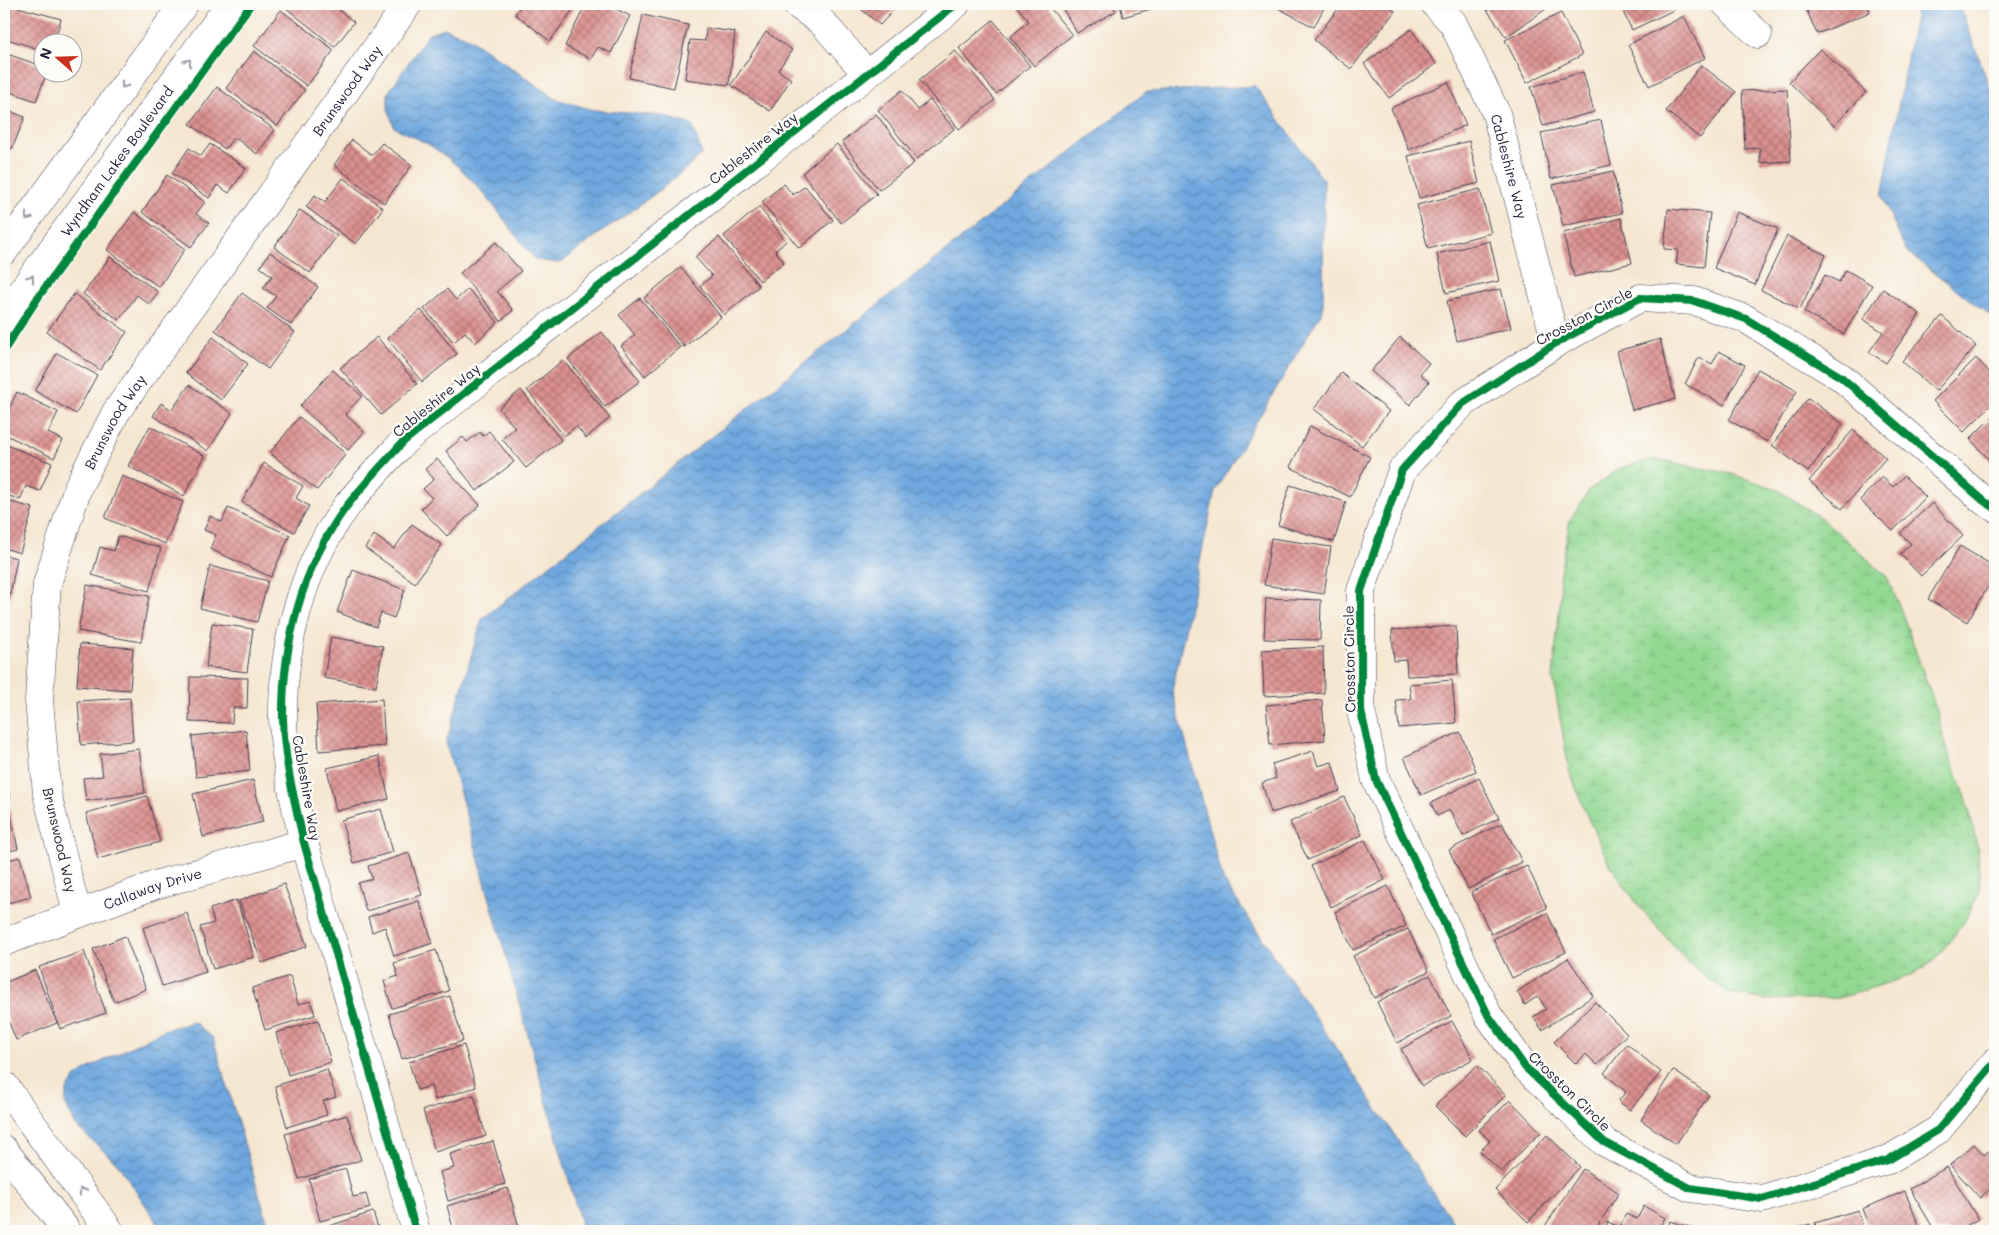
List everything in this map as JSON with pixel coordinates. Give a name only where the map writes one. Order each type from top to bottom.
[{"type":"street","points":[[4,251],[184,4]]},
{"type":"street","name":"Wyndham Lakes Boulevard","points":[[4,319],[16,299],[230,4]]},
{"type":"street","name":"Brunswood Way","points":[[77,913],[47,794],[39,700],[47,584],[78,487],[116,412],[408,4]]},
{"type":"street","points":[[796,4],[822,22],[867,74]]},
{"type":"street","name":"Cableshire Way","points":[[416,1231],[304,843],[290,781],[283,719],[290,640],[313,566],[345,509],[369,479],[404,442],[956,4]]},
{"type":"street","name":"Cableshire Way","points":[[1436,4],[1453,23],[1496,112],[1556,343]]},
{"type":"street","points":[[1726,4],[1758,34]]},
{"type":"street","name":"Crosston Circle","points":[[1995,508],[1984,501],[1841,377],[1746,320],[1694,301],[1640,298],[1556,343],[1462,404],[1402,470],[1361,591],[1361,711],[1376,780],[1488,1015],[1525,1067],[1604,1142],[1690,1188],[1762,1199],[1888,1160],[1938,1130],[1995,1062]]},
{"type":"street","name":"Callaway Drive","points":[[4,942],[155,885],[304,843]]},
{"type":"street","points":[[4,1085],[110,1231]]},
{"type":"street","points":[[4,1150],[67,1231]]},
{"type":"green space","points":[[1655,459],[1732,474],[1777,489],[1824,520],[1887,577],[1901,610],[1938,714],[1944,742],[1967,800],[1978,850],[1980,892],[1963,924],[1934,961],[1910,976],[1839,998],[1767,1000],[1728,993],[1693,968],[1638,905],[1610,865],[1587,816],[1569,770],[1553,678],[1561,590],[1559,578],[1570,520],[1590,489],[1621,468]]},
{"type":"water","points":[[1917,4],[1959,4],[1995,102],[1995,319],[1906,251],[1882,196]]},
{"type":"water","points":[[444,28],[469,38],[556,99],[594,110],[663,116],[692,125],[702,154],[651,197],[561,263],[536,260],[491,202],[467,175],[433,147],[394,127],[388,109],[388,93],[429,33]]},
{"type":"water","points":[[1255,86],[1324,181],[1323,310],[1215,491],[1172,691],[1223,880],[1459,1231],[583,1231],[446,743],[482,619],[1146,92]]},
{"type":"water","points":[[194,1022],[213,1038],[270,1231],[163,1231],[117,1163],[76,1126],[65,1103],[67,1090],[76,1077],[89,1068],[164,1030]]},
{"type":"building","points":[[7,4],[61,19],[57,32],[32,32],[32,47],[4,38],[4,15]]},
{"type":"building","points":[[290,4],[337,4],[335,7],[354,22],[335,47],[286,8]]},
{"type":"building","points":[[522,4],[577,4],[550,41],[515,14]]},
{"type":"building","points":[[586,4],[606,4],[630,16],[611,53],[598,47],[591,59],[565,46]]},
{"type":"building","points":[[855,4],[899,4],[880,25]]},
{"type":"building","points":[[1015,4],[1047,4],[1072,35],[1034,66],[1010,37],[1029,21]]},
{"type":"building","points":[[1060,4],[1112,4],[1116,11],[1077,33]]},
{"type":"building","points":[[1120,4],[1168,4],[1123,17]]},
{"type":"building","points":[[1278,4],[1326,4],[1314,27],[1276,7]]},
{"type":"building","points":[[1342,4],[1386,4],[1395,11],[1351,69],[1314,40]]},
{"type":"building","points":[[1483,4],[1553,4],[1506,37]]},
{"type":"building","points":[[1619,4],[1683,4],[1684,5],[1632,30]]},
{"type":"building","points":[[1804,4],[1867,4],[1870,12],[1817,34]]},
{"type":"building","points":[[281,10],[334,50],[307,86],[254,46]]},
{"type":"building","points":[[1561,13],[1582,55],[1527,83],[1505,40]]},
{"type":"building","points":[[643,15],[688,25],[674,88],[629,78]]},
{"type":"building","points":[[1684,16],[1705,58],[1649,86],[1628,45]]},
{"type":"building","points":[[993,20],[1030,66],[996,94],[959,48]]},
{"type":"building","points":[[706,28],[735,32],[729,85],[685,79],[690,40],[705,41]]},
{"type":"building","points":[[1411,29],[1436,64],[1389,98],[1364,64]]},
{"type":"building","points":[[766,32],[792,50],[778,70],[791,79],[770,111],[731,85]]},
{"type":"building","points":[[1820,49],[1866,92],[1834,126],[1789,82]]},
{"type":"building","points":[[254,51],[305,90],[277,126],[226,88]]},
{"type":"building","points":[[955,51],[995,100],[959,129],[919,80]]},
{"type":"building","points":[[4,53],[32,63],[32,82],[43,82],[36,101],[4,90]]},
{"type":"building","points":[[1701,65],[1736,92],[1700,138],[1666,111]]},
{"type":"building","points":[[1583,72],[1594,112],[1543,126],[1531,87]]},
{"type":"building","points":[[1448,82],[1466,125],[1409,150],[1391,108]]},
{"type":"building","points":[[217,87],[275,130],[257,154],[234,137],[225,149],[190,124]]},
{"type":"building","points":[[1787,89],[1791,161],[1760,163],[1760,148],[1745,149],[1742,91]]},
{"type":"building","points":[[902,90],[918,110],[930,100],[954,129],[917,159],[878,110]]},
{"type":"building","points":[[4,109],[25,117],[12,149],[4,146]]},
{"type":"building","points":[[876,114],[914,163],[879,190],[842,142]]},
{"type":"building","points":[[1601,120],[1611,165],[1551,179],[1541,133]]},
{"type":"building","points":[[352,140],[372,155],[382,143],[412,165],[384,203],[334,165]]},
{"type":"building","points":[[1469,141],[1479,183],[1419,198],[1408,156]]},
{"type":"building","points":[[210,144],[246,168],[229,193],[217,185],[209,198],[172,173],[189,148],[201,156]]},
{"type":"building","points":[[837,144],[877,194],[841,223],[802,173]]},
{"type":"building","points":[[1613,171],[1622,213],[1563,226],[1553,185]]},
{"type":"building","points":[[167,175],[205,202],[196,214],[209,223],[191,247],[142,212]]},
{"type":"building","points":[[343,178],[383,208],[356,244],[306,207],[315,195],[325,202]]},
{"type":"building","points":[[784,184],[793,195],[805,186],[833,220],[799,248],[762,202]]},
{"type":"building","points":[[1480,189],[1491,233],[1428,249],[1417,205]]},
{"type":"building","points":[[759,207],[786,241],[775,251],[784,262],[760,281],[724,236]]},
{"type":"building","points":[[1668,209],[1710,213],[1704,267],[1676,264],[1678,250],[1664,249]]},
{"type":"building","points":[[300,210],[337,236],[310,273],[274,247]]},
{"type":"building","points":[[134,212],[185,249],[159,287],[107,250]]},
{"type":"building","points":[[1737,212],[1778,229],[1755,285],[1714,268]]},
{"type":"building","points":[[1621,218],[1632,263],[1574,277],[1563,233]]},
{"type":"building","points":[[1787,236],[1826,255],[1800,309],[1761,290]]},
{"type":"building","points":[[719,237],[759,286],[724,315],[700,286],[712,276],[695,257]]},
{"type":"building","points":[[1490,241],[1499,281],[1446,293],[1437,254]]},
{"type":"building","points":[[496,242],[521,271],[497,291],[513,310],[501,321],[460,273]]},
{"type":"building","points":[[270,252],[318,287],[291,325],[267,308],[276,296],[263,288],[272,276],[260,267]]},
{"type":"building","points":[[110,257],[158,292],[149,304],[137,295],[119,320],[83,294]]},
{"type":"building","points":[[681,267],[721,317],[684,347],[644,298]]},
{"type":"building","points":[[1846,270],[1872,285],[1844,334],[1804,312],[1825,275],[1839,282]]},
{"type":"building","points":[[447,289],[456,300],[468,289],[498,322],[475,343],[465,332],[454,342],[424,309]]},
{"type":"building","points":[[1501,289],[1511,328],[1457,341],[1447,301]]},
{"type":"building","points":[[1883,289],[1920,314],[1886,363],[1869,352],[1883,332],[1863,319]]},
{"type":"building","points":[[242,293],[295,332],[268,369],[215,330]]},
{"type":"building","points":[[74,294],[127,332],[100,370],[47,332]]},
{"type":"building","points":[[640,298],[680,347],[645,376],[621,346],[635,335],[619,315]]},
{"type":"building","points":[[421,310],[457,354],[422,382],[387,338]]},
{"type":"building","points":[[1942,316],[1976,346],[1936,391],[1902,361]]},
{"type":"building","points":[[602,332],[640,381],[605,407],[568,359]]},
{"type":"building","points":[[213,337],[248,364],[221,400],[186,373]]},
{"type":"building","points":[[377,337],[417,384],[381,415],[340,368]]},
{"type":"building","points":[[1400,337],[1429,363],[1420,374],[1429,382],[1410,405],[1371,371]]},
{"type":"building","points":[[1660,339],[1675,399],[1632,410],[1617,351]]},
{"type":"building","points":[[1719,351],[1745,365],[1724,405],[1685,384],[1699,357],[1712,364]]},
{"type":"building","points":[[57,353],[97,375],[76,414],[35,391]]},
{"type":"building","points":[[1976,358],[1995,378],[1995,401],[1964,432],[1933,401]]},
{"type":"building","points":[[563,360],[610,418],[586,438],[576,426],[564,436],[527,390]]},
{"type":"building","points":[[1758,369],[1797,391],[1767,442],[1729,420]]},
{"type":"building","points":[[333,370],[362,396],[345,414],[364,432],[348,450],[300,406]]},
{"type":"building","points":[[1341,373],[1389,411],[1362,446],[1314,409]]},
{"type":"building","points":[[189,385],[232,413],[208,451],[153,416],[161,403],[172,410]]},
{"type":"building","points":[[521,390],[561,440],[526,468],[502,439],[515,428],[499,408]]},
{"type":"building","points":[[17,392],[58,412],[48,433],[63,440],[54,458],[4,434],[4,419]]},
{"type":"building","points":[[1808,398],[1843,424],[1808,472],[1772,445]]},
{"type":"building","points":[[1995,414],[1995,466],[1970,439]]},
{"type":"building","points":[[299,417],[346,454],[317,490],[270,453]]},
{"type":"building","points":[[150,426],[205,456],[184,496],[128,466]]},
{"type":"building","points":[[1310,426],[1370,457],[1350,497],[1290,467]]},
{"type":"building","points":[[1853,430],[1886,458],[1842,509],[1809,481]]},
{"type":"building","points":[[489,431],[514,462],[477,491],[446,451],[463,437],[467,442],[480,432],[483,436]]},
{"type":"building","points":[[4,444],[52,463],[40,491],[26,486],[20,500],[4,494]]},
{"type":"building","points":[[437,459],[480,505],[447,536],[421,509],[432,498],[423,489],[434,479],[425,469]]},
{"type":"building","points":[[264,463],[303,486],[296,498],[309,506],[294,532],[242,502]]},
{"type":"building","points":[[122,476],[183,502],[165,544],[105,518]]},
{"type":"building","points":[[1904,476],[1926,497],[1893,531],[1860,500],[1882,477],[1893,487]]},
{"type":"building","points":[[1290,485],[1346,502],[1334,542],[1278,525]]},
{"type":"building","points":[[4,500],[33,508],[20,553],[4,548]]},
{"type":"building","points":[[1932,503],[1963,536],[1921,576],[1900,554],[1911,544],[1900,533]]},
{"type":"building","points":[[228,508],[290,535],[271,577],[210,549],[216,535],[204,530],[210,516],[222,522]]},
{"type":"building","points":[[412,524],[442,545],[415,583],[365,548],[374,535],[394,549]]},
{"type":"building","points":[[118,536],[161,548],[149,591],[92,575],[100,547],[114,551]]},
{"type":"building","points":[[1271,538],[1331,547],[1324,594],[1264,585]]},
{"type":"building","points":[[1960,546],[1995,567],[1995,575],[1967,622],[1928,599]]},
{"type":"building","points":[[4,555],[17,558],[9,600],[4,599]]},
{"type":"building","points":[[210,566],[268,581],[257,622],[200,608]]},
{"type":"building","points":[[353,570],[405,590],[394,618],[381,613],[376,627],[337,612]]},
{"type":"building","points":[[87,585],[149,596],[141,642],[78,631]]},
{"type":"building","points":[[1266,598],[1321,600],[1320,640],[1264,639]]},
{"type":"building","points":[[4,607],[8,607],[5,633],[4,633]]},
{"type":"building","points":[[212,623],[253,629],[247,672],[206,667]]},
{"type":"building","points":[[1456,626],[1458,674],[1407,676],[1406,660],[1394,661],[1392,630]]},
{"type":"building","points":[[331,637],[383,646],[376,687],[324,678]]},
{"type":"building","points":[[80,644],[133,648],[130,690],[77,686]]},
{"type":"building","points":[[1323,647],[1324,693],[1264,696],[1262,650]]},
{"type":"building","points":[[190,677],[248,678],[247,708],[233,708],[232,723],[189,722]]},
{"type":"building","points":[[1452,680],[1456,723],[1399,728],[1396,700],[1411,699],[1409,684]]},
{"type":"building","points":[[130,698],[133,741],[81,745],[78,701]]},
{"type":"building","points":[[382,699],[385,746],[319,751],[316,704]]},
{"type":"building","points":[[1322,700],[1325,740],[1270,745],[1266,705]]},
{"type":"building","points":[[246,730],[250,771],[196,777],[192,736]]},
{"type":"building","points":[[1460,732],[1476,771],[1421,795],[1404,757]]},
{"type":"building","points":[[139,749],[145,793],[86,801],[83,778],[103,776],[100,754]]},
{"type":"building","points":[[1313,751],[1318,766],[1332,762],[1340,791],[1271,813],[1262,783],[1276,778],[1272,764]]},
{"type":"building","points":[[379,756],[389,799],[336,811],[327,768]]},
{"type":"building","points":[[4,766],[10,799],[4,800]]},
{"type":"building","points":[[1479,778],[1499,818],[1463,836],[1450,810],[1437,816],[1431,803]]},
{"type":"building","points":[[253,780],[263,822],[203,837],[193,794]]},
{"type":"building","points":[[147,796],[160,842],[98,859],[86,813]]},
{"type":"building","points":[[1344,797],[1362,835],[1308,860],[1290,822]]},
{"type":"building","points":[[9,806],[18,849],[4,852],[4,808]]},
{"type":"building","points":[[381,809],[393,852],[354,863],[341,820]]},
{"type":"building","points":[[1502,823],[1522,862],[1468,889],[1449,850]]},
{"type":"building","points":[[1365,840],[1385,880],[1331,907],[1311,866]]},
{"type":"building","points":[[409,853],[422,895],[366,911],[358,883],[372,879],[368,866]]},
{"type":"building","points":[[20,857],[31,897],[4,904],[4,861]]},
{"type":"building","points":[[1527,866],[1547,908],[1491,934],[1471,892]]},
{"type":"building","points":[[284,884],[307,946],[262,963],[239,901]]},
{"type":"building","points":[[1388,886],[1406,926],[1353,950],[1335,912]]},
{"type":"building","points":[[237,900],[254,957],[213,969],[200,927],[214,923],[210,909]]},
{"type":"building","points":[[419,901],[433,943],[394,956],[385,927],[372,932],[368,917]]},
{"type":"building","points":[[187,913],[206,972],[162,986],[143,928]]},
{"type":"building","points":[[1547,913],[1566,952],[1512,978],[1493,939]]},
{"type":"building","points":[[1408,929],[1429,971],[1374,998],[1353,956]]},
{"type":"building","points":[[125,936],[146,989],[114,1002],[93,949]]},
{"type":"building","points":[[436,950],[449,991],[392,1008],[384,981],[398,976],[394,963]]},
{"type":"building","points":[[84,951],[106,1013],[60,1029],[39,967]]},
{"type":"building","points":[[1568,958],[1593,996],[1542,1030],[1533,1017],[1546,1009],[1538,996],[1525,1005],[1517,992]]},
{"type":"building","points":[[35,970],[57,1023],[16,1040],[4,1010],[4,983]]},
{"type":"building","points":[[1430,975],[1451,1016],[1397,1043],[1377,1002]]},
{"type":"building","points":[[290,976],[298,1004],[311,1001],[315,1015],[265,1030],[252,988]]},
{"type":"building","points":[[450,996],[463,1041],[402,1059],[389,1014]]},
{"type":"building","points":[[1595,1002],[1627,1034],[1597,1065],[1586,1054],[1576,1064],[1554,1042]]},
{"type":"building","points":[[318,1020],[331,1062],[288,1075],[276,1033]]},
{"type":"building","points":[[1452,1021],[1473,1059],[1422,1086],[1401,1049]]},
{"type":"building","points":[[1627,1044],[1661,1072],[1630,1110],[1618,1101],[1626,1092],[1604,1073]]},
{"type":"building","points":[[464,1045],[476,1087],[435,1100],[431,1086],[417,1090],[409,1062]]},
{"type":"building","points":[[1477,1065],[1506,1095],[1465,1136],[1435,1106]]},
{"type":"building","points":[[327,1069],[336,1097],[323,1101],[327,1115],[287,1127],[275,1086]]},
{"type":"building","points":[[1673,1070],[1709,1095],[1676,1144],[1641,1120]]},
{"type":"building","points":[[474,1095],[486,1136],[435,1152],[423,1110]]},
{"type":"building","points":[[1510,1100],[1541,1132],[1501,1172],[1480,1151],[1490,1141],[1479,1130]]},
{"type":"building","points":[[347,1115],[361,1160],[299,1179],[285,1134]]},
{"type":"building","points":[[1547,1135],[1580,1167],[1528,1222],[1495,1190]]},
{"type":"building","points":[[493,1141],[505,1184],[448,1201],[440,1172],[454,1168],[450,1154]]},
{"type":"building","points":[[1974,1144],[1984,1155],[1995,1145],[1995,1191],[1992,1187],[1980,1198],[1950,1165]]},
{"type":"building","points":[[1947,1167],[1978,1219],[1957,1231],[1935,1231],[1910,1189]]},
{"type":"building","points":[[346,1169],[353,1197],[366,1194],[370,1208],[320,1221],[309,1179]]},
{"type":"building","points":[[1583,1169],[1619,1193],[1594,1231],[1553,1231],[1545,1226]]},
{"type":"building","points":[[508,1188],[520,1231],[454,1231],[447,1206]]},
{"type":"building","points":[[1905,1191],[1921,1231],[1871,1231],[1862,1209]]},
{"type":"building","points":[[1644,1206],[1665,1218],[1657,1231],[1603,1231],[1608,1222],[1619,1227],[1626,1214],[1637,1219]]},
{"type":"building","points":[[1858,1210],[1864,1231],[1817,1231],[1815,1223]]},
{"type":"building","points":[[373,1212],[379,1231],[316,1230]]},
{"type":"building","points":[[1670,1221],[1703,1231],[1667,1231]]},
{"type":"building","points":[[1810,1224],[1812,1231],[1796,1231],[1796,1228]]},
{"type":"cycle path","points":[[4,350],[39,296],[251,4]]},
{"type":"cycle path","points":[[416,1231],[304,843],[285,750],[283,719],[286,663],[298,608],[306,581],[317,555],[346,507],[404,441],[956,4]]},
{"type":"cycle path","points":[[1995,508],[1984,501],[1841,377],[1746,319],[1694,301],[1640,298],[1556,343],[1462,404],[1402,470],[1361,591],[1361,711],[1376,780],[1488,1015],[1525,1067],[1604,1142],[1690,1188],[1762,1199],[1888,1160],[1938,1130],[1995,1062]]}]
